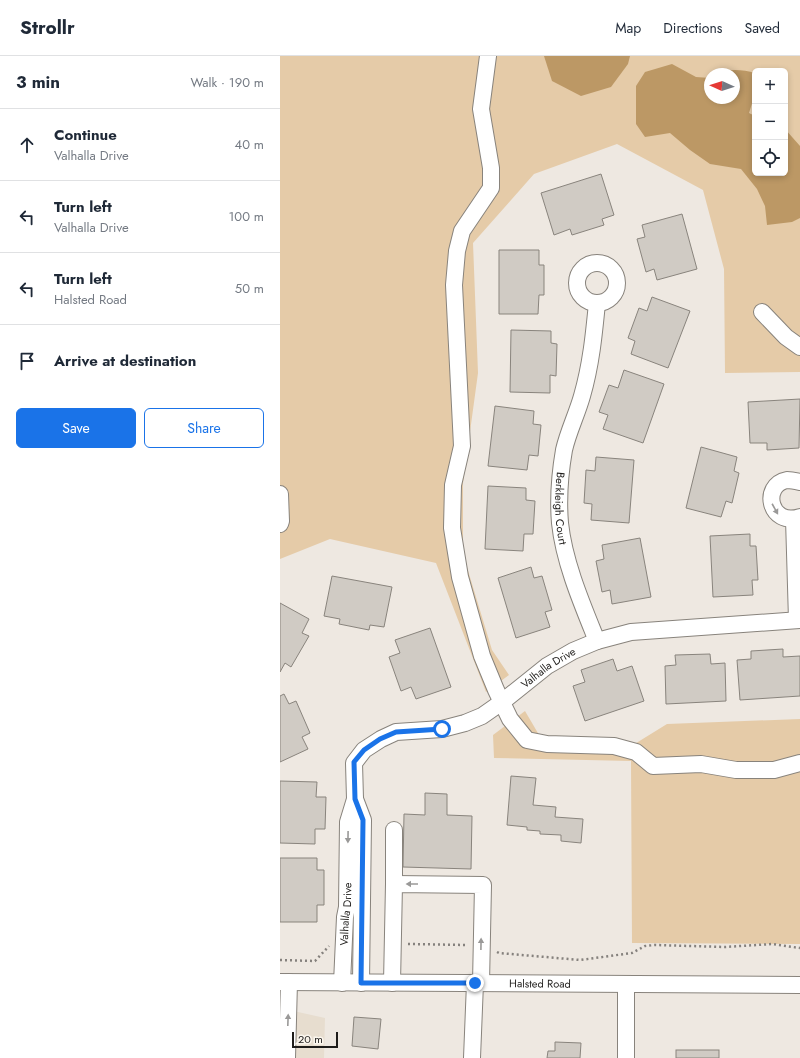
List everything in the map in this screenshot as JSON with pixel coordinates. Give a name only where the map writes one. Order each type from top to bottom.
[{"type":"street","points":[[488,56],[481,109],[491,168],[491,188],[462,231],[457,251],[454,286],[462,446],[453,485],[452,528],[460,577],[482,656],[502,702],[510,719],[527,740],[547,744],[614,746],[636,752],[653,766],[700,764],[736,770],[774,770],[800,763]]},
{"type":"street","name":"Berkleigh Court","points":[[597,303],[592,355],[582,396],[565,449],[560,496],[560,523],[569,567],[585,613],[597,641]]},
{"type":"street","points":[[762,312],[786,337],[800,347]]},
{"type":"street","points":[[798,620],[797,518],[785,519],[773,509],[771,502],[772,495],[776,487],[781,483],[788,480],[800,482]]},
{"type":"street","points":[[280,494],[282,520],[280,524]]},
{"type":"street","name":"Valhalla Drive","points":[[342,982],[344,917],[347,906],[348,822],[355,799],[354,762],[364,750],[380,739],[396,732],[442,729],[465,723],[482,716],[547,666],[573,651],[597,641],[631,632],[798,620]]},
{"type":"street","name":"Valhalla Drive","points":[[355,799],[363,820],[361,983]]},
{"type":"street","points":[[392,983],[394,830]]},
{"type":"street","points":[[394,884],[483,885],[481,945],[472,1058]]},
{"type":"street","points":[[285,982],[287,1058]]},
{"type":"street","name":"Halsted Road","points":[[285,982],[800,985]]},
{"type":"street","points":[[626,984],[626,1058]]},
{"type":"path","points":[[393,943],[490,945],[499,953],[580,960],[632,953],[645,946],[655,945],[725,947],[752,944],[772,944],[800,948]]},
{"type":"path","points":[[280,960],[315,961],[330,945],[344,944]]},
{"type":"shaded area","points":[[280,56],[800,56],[800,372],[725,373],[724,269],[703,190],[617,144],[534,174],[473,243],[478,373],[463,483],[463,554],[492,650],[509,675],[486,692],[436,563],[330,539],[280,559]]},
{"type":"shaded area","points":[[544,56],[630,56],[628,64],[611,87],[581,96],[552,81]]},
{"type":"shaded area","points":[[672,64],[696,77],[704,78],[704,104],[740,104],[740,70],[752,72],[752,104],[749,113],[752,114],[752,176],[788,176],[788,132],[800,146],[800,218],[792,222],[767,225],[765,206],[757,189],[741,169],[710,164],[670,133],[645,137],[636,124],[636,86],[645,72]]},
{"type":"shaded area","points":[[525,711],[542,740],[633,745],[667,724],[800,719],[800,944],[632,943],[631,761],[494,758],[493,735]]},
{"type":"shaded area","points":[[280,1008],[325,1018],[324,1058],[280,1058]]},
{"type":"building","points":[[601,174],[614,215],[602,219],[604,225],[572,235],[570,229],[554,235],[541,193]]},
{"type":"building","points":[[682,214],[697,269],[657,280],[654,269],[646,272],[637,239],[645,237],[642,225]]},
{"type":"building","points":[[499,250],[539,250],[539,265],[544,265],[544,295],[539,295],[538,314],[499,314]]},
{"type":"building","points":[[652,297],[690,311],[668,368],[631,354],[635,341],[628,338],[639,308],[647,311]]},
{"type":"building","points":[[511,330],[551,331],[551,343],[557,344],[556,376],[550,375],[550,393],[510,392]]},
{"type":"building","points":[[624,370],[664,384],[643,443],[603,429],[608,415],[599,412],[609,385],[618,388]]},
{"type":"building","points":[[800,399],[799,448],[767,450],[767,443],[750,443],[748,402]]},
{"type":"building","points":[[495,406],[534,411],[533,424],[541,425],[538,456],[529,455],[527,470],[488,466]]},
{"type":"building","points":[[701,447],[737,457],[734,471],[739,473],[732,503],[726,501],[721,517],[686,508]]},
{"type":"building","points":[[596,457],[634,460],[629,523],[591,520],[592,504],[584,503],[586,470],[595,471]]},
{"type":"building","points":[[488,486],[526,488],[526,500],[535,501],[533,534],[524,534],[523,551],[485,549]]},
{"type":"building","points":[[750,534],[750,546],[756,546],[758,580],[752,580],[753,595],[713,597],[710,536]]},
{"type":"building","points":[[640,538],[651,597],[612,604],[610,590],[602,592],[596,561],[604,559],[602,545]]},
{"type":"building","points":[[531,567],[534,578],[542,576],[552,610],[545,612],[550,627],[516,638],[498,578]]},
{"type":"building","points":[[332,576],[392,587],[384,627],[370,625],[369,630],[339,624],[340,619],[324,616]]},
{"type":"building","points":[[280,603],[309,619],[302,633],[309,636],[291,667],[285,663],[280,672]]},
{"type":"building","points":[[430,628],[451,687],[416,699],[411,687],[401,691],[389,657],[400,653],[395,640]]},
{"type":"building","points":[[783,649],[783,657],[800,656],[800,696],[740,700],[737,660],[751,659],[751,651]]},
{"type":"building","points":[[710,654],[711,664],[725,663],[726,701],[666,704],[665,666],[676,665],[675,655]]},
{"type":"building","points":[[613,659],[617,671],[632,666],[644,701],[585,721],[573,686],[585,682],[581,670]]},
{"type":"building","points":[[284,694],[289,704],[296,701],[310,733],[302,737],[308,749],[280,762],[280,696]]},
{"type":"building","points":[[511,776],[536,778],[533,805],[556,807],[555,817],[583,819],[581,843],[561,841],[561,835],[540,834],[540,831],[527,830],[527,827],[507,825]]},
{"type":"building","points":[[280,781],[317,782],[316,797],[326,797],[325,829],[315,829],[315,844],[280,843]]},
{"type":"building","points":[[425,793],[447,794],[447,815],[472,816],[471,869],[403,867],[404,814],[425,815]]},
{"type":"building","points":[[280,858],[317,858],[317,870],[324,870],[324,905],[317,905],[317,922],[280,922]]},
{"type":"building","points":[[354,1017],[381,1019],[378,1049],[352,1046]]},
{"type":"building","points":[[555,1042],[581,1043],[580,1058],[547,1058],[548,1051],[555,1051]]},
{"type":"building","points":[[676,1050],[719,1050],[719,1058],[676,1058]]},
{"type":"route","points":[[442,729],[396,732],[380,739],[364,750],[354,762],[355,799],[363,820],[361,983],[475,983]]}]
